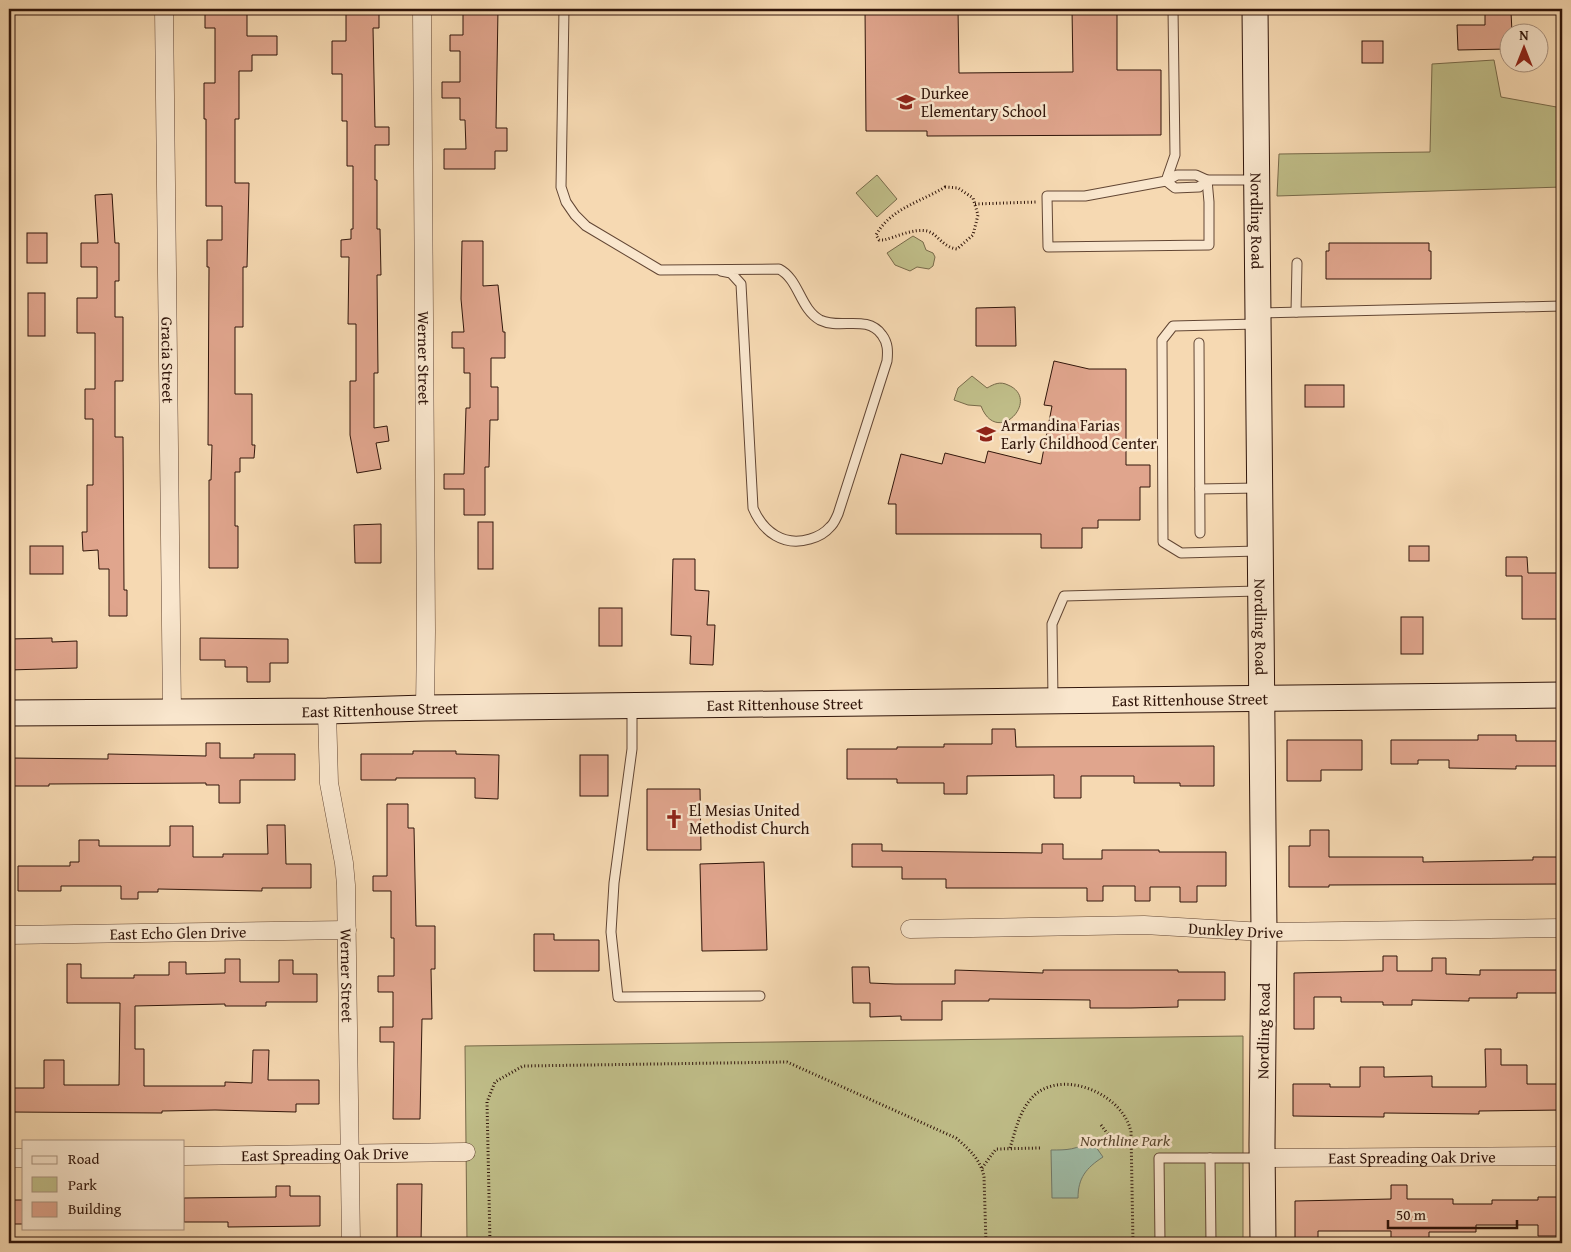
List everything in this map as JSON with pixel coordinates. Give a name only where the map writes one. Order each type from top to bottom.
[{"type":"street","name":"Gracia Street","points":[[164,9],[172,712]]},
{"type":"street","name":"Werner Street","points":[[422,9],[425,708]]},
{"type":"street","name":"Nordling Road","points":[[1255,9],[1264,932],[1263,1243]]},
{"type":"street","name":"East Rittenhouse Street","points":[[9,713],[327,711],[425,708],[1562,695]]},
{"type":"street","name":"Werner Street","points":[[327,711],[329,783],[344,863],[347,930],[351,1243]]},
{"type":"street","name":"Dunkley Drive","points":[[910,929],[1144,925],[1264,932],[1562,928]]},
{"type":"street","name":"East Echo Glen Drive","points":[[9,935],[347,930]]},
{"type":"street","name":"East Spreading Oak Drive","points":[[185,1156],[466,1152]]},
{"type":"street","name":"East Spreading Oak Drive","points":[[1262,1158],[1562,1156]]},
{"type":"street","points":[[9,1158],[22,1158]]},
{"type":"lane","points":[[564,9],[561,187],[566,202],[586,226],[660,270],[721,271],[731,273],[741,284],[753,508],[763,527],[776,536],[792,541],[813,539],[831,527],[838,514],[887,361],[887,345],[880,332],[867,324],[830,323],[815,317],[805,305],[789,277],[779,270],[730,269],[721,271]]},
{"type":"lane","points":[[1166,181],[1175,155],[1173,9]]},
{"type":"lane","points":[[1207,180],[1209,245],[1048,247],[1047,196],[1085,196],[1166,181],[1175,188],[1199,187],[1207,180],[1256,180]]},
{"type":"lane","points":[[1296,312],[1297,264]]},
{"type":"lane","points":[[1260,551],[1181,553],[1163,542],[1162,340],[1173,326],[1258,318],[1296,312],[1562,306]]},
{"type":"lane","points":[[1199,342],[1200,533]]},
{"type":"lane","points":[[1200,489],[1260,488]]},
{"type":"lane","points":[[1053,701],[1052,624],[1064,596],[1261,591]]},
{"type":"lane","points":[[632,706],[632,749],[614,883],[611,932],[618,996],[760,996]]},
{"type":"lane","points":[[1160,1243],[1159,1158],[1262,1158]]},
{"type":"lane","points":[[1210,1158],[1211,1243]]},
{"type":"path","points":[[945,187],[958,188],[973,198],[975,204],[978,215],[973,235],[957,249],[948,248],[928,231],[916,231],[884,240],[878,240],[876,235],[892,215],[915,201],[945,187]]},
{"type":"path","points":[[975,204],[1047,201]]},
{"type":"path","points":[[490,1243],[487,1102],[495,1082],[523,1066],[787,1062],[956,1138],[970,1150],[982,1168],[986,1243]]},
{"type":"path","points":[[1010,1148],[1022,1113],[1029,1102],[1038,1093],[1046,1089],[1064,1085],[1079,1085],[1110,1099],[1127,1119],[1131,1132],[1133,1243]]},
{"type":"path","points":[[1101,1125],[1116,1145],[1131,1145]]},
{"type":"path","points":[[982,1168],[996,1149],[1040,1148]]},
{"type":"green space","points":[[1494,60],[1501,97],[1562,108],[1562,187],[1277,196],[1279,154],[1430,152],[1432,64]]},
{"type":"green space","points":[[877,175],[897,199],[877,217],[856,193]]},
{"type":"green space","points":[[913,236],[923,242],[926,250],[933,253],[935,257],[933,266],[929,269],[917,267],[910,271],[895,265],[887,253]]},
{"type":"green space","points":[[972,376],[987,388],[1000,383],[1008,385],[1017,392],[1020,400],[1019,409],[1006,422],[997,422],[988,418],[981,406],[968,405],[954,400],[958,388]]},
{"type":"green space","name":"Northline Park","points":[[1243,1036],[1243,1243],[467,1243],[465,1046]]},
{"type":"shaded area","points":[[1091,1140],[1103,1157],[1084,1174],[1078,1191],[1078,1198],[1052,1198],[1051,1150],[1072,1149]]},
{"type":"building","points":[[205,9],[247,9],[247,36],[277,36],[277,55],[252,55],[252,71],[239,71],[239,119],[235,119],[235,183],[249,183],[247,267],[243,267],[243,327],[235,327],[235,394],[252,394],[252,445],[255,445],[254,458],[240,458],[240,472],[235,472],[235,526],[238,526],[238,568],[209,568],[209,480],[211,480],[212,445],[208,445],[209,267],[207,267],[207,240],[222,240],[222,206],[206,206],[204,83],[215,83],[215,28],[205,28]]},
{"type":"building","points":[[346,9],[379,9],[379,28],[373,28],[375,127],[389,127],[389,145],[375,145],[377,229],[380,229],[381,275],[377,275],[378,373],[374,373],[374,428],[387,426],[389,441],[376,443],[381,469],[357,473],[350,435],[350,381],[356,381],[356,324],[348,324],[349,257],[341,257],[341,240],[351,239],[351,229],[353,229],[353,166],[347,166],[347,121],[342,121],[342,74],[332,74],[332,41],[346,41]]},
{"type":"building","points":[[463,9],[498,9],[496,128],[507,128],[507,151],[495,151],[495,169],[444,169],[444,149],[466,149],[465,120],[460,120],[460,98],[442,98],[442,82],[460,82],[460,51],[450,51],[450,35],[463,35]]},
{"type":"building","points":[[865,9],[958,9],[959,73],[1073,72],[1072,9],[1117,9],[1117,70],[1161,70],[1161,135],[927,136],[927,131],[866,131]]},
{"type":"building","points":[[1511,12],[1512,22],[1498,22],[1498,49],[1458,50],[1457,25],[1485,25],[1485,13]]},
{"type":"building","points":[[1362,41],[1383,41],[1383,63],[1362,63]]},
{"type":"building","points":[[112,194],[115,243],[119,243],[119,281],[115,281],[115,317],[123,317],[123,381],[115,381],[115,437],[123,437],[124,590],[127,590],[127,616],[109,616],[109,569],[99,569],[98,550],[83,551],[82,532],[87,532],[87,485],[93,485],[93,419],[85,419],[85,389],[95,389],[95,333],[77,333],[77,298],[97,298],[97,267],[81,267],[81,243],[98,243],[95,195]]},
{"type":"building","points":[[27,233],[47,233],[47,263],[27,263]]},
{"type":"building","points":[[462,241],[483,241],[483,286],[498,285],[503,332],[505,332],[505,358],[491,358],[491,387],[498,387],[498,420],[490,420],[489,467],[485,467],[485,515],[464,515],[464,489],[444,489],[444,474],[464,474],[466,408],[470,408],[470,373],[464,373],[464,348],[452,348],[452,332],[464,332],[461,299]]},
{"type":"building","points":[[1329,243],[1429,243],[1429,251],[1431,251],[1431,279],[1326,279],[1326,251],[1329,251]]},
{"type":"building","points":[[28,293],[45,293],[45,336],[28,336]]},
{"type":"building","points":[[1015,307],[1016,346],[976,346],[976,308]]},
{"type":"building","points":[[1054,361],[1089,369],[1126,369],[1126,465],[1150,465],[1150,487],[1140,487],[1140,520],[1098,520],[1098,528],[1082,528],[1082,548],[1041,548],[1041,534],[896,534],[896,504],[888,504],[901,454],[942,464],[945,453],[985,463],[988,451],[1041,464],[1052,406],[1044,405]]},
{"type":"building","points":[[1305,385],[1344,385],[1344,407],[1305,407]]},
{"type":"building","points":[[478,522],[493,522],[493,569],[478,569]]},
{"type":"building","points":[[381,524],[381,563],[355,563],[354,525]]},
{"type":"building","points":[[30,546],[63,546],[63,574],[30,574]]},
{"type":"building","points":[[1409,546],[1429,546],[1429,561],[1409,561]]},
{"type":"building","points":[[1506,557],[1527,557],[1528,573],[1562,573],[1562,619],[1522,619],[1522,576],[1506,576]]},
{"type":"building","points":[[673,559],[695,559],[695,590],[709,591],[707,625],[715,625],[713,665],[690,664],[691,636],[671,635]]},
{"type":"building","points":[[599,608],[622,608],[622,646],[599,646]]},
{"type":"building","points":[[1401,617],[1423,617],[1423,654],[1401,654]]},
{"type":"building","points":[[52,638],[52,642],[77,641],[77,668],[9,670],[9,639]]},
{"type":"building","points":[[200,638],[288,639],[288,663],[270,663],[270,682],[247,682],[247,667],[225,667],[225,660],[200,660]]},
{"type":"building","points":[[992,729],[1015,729],[1016,747],[1214,746],[1214,786],[1180,786],[1180,783],[1134,783],[1134,776],[1081,776],[1081,798],[1054,798],[1054,775],[967,776],[967,794],[944,794],[944,783],[897,783],[897,779],[847,779],[847,749],[897,749],[897,747],[944,747],[944,744],[992,744]]},
{"type":"building","points":[[1478,735],[1516,735],[1516,741],[1562,741],[1562,766],[1516,766],[1516,769],[1449,768],[1449,760],[1418,760],[1418,764],[1391,764],[1391,740],[1478,740]]},
{"type":"building","points":[[1287,740],[1362,740],[1362,770],[1321,770],[1321,781],[1287,781]]},
{"type":"building","points":[[206,743],[220,743],[220,758],[254,758],[254,754],[295,754],[295,780],[240,780],[240,803],[219,803],[219,785],[206,785],[206,783],[9,786],[9,758],[108,759],[108,754],[206,756]]},
{"type":"building","points":[[413,751],[456,751],[456,754],[499,755],[498,799],[475,798],[475,778],[361,780],[361,754],[413,754]]},
{"type":"building","points":[[580,755],[608,755],[608,796],[580,796]]},
{"type":"building","name":"El Mesias United Methodist Church","points":[[647,789],[700,789],[701,850],[647,850]]},
{"type":"building","points":[[387,804],[408,804],[408,828],[414,828],[416,926],[435,926],[435,969],[431,969],[432,1019],[422,1019],[420,1119],[393,1119],[394,1042],[380,1042],[380,1027],[393,1027],[393,992],[378,992],[378,976],[394,976],[394,938],[391,938],[391,891],[373,891],[373,876],[387,876]]},
{"type":"building","points":[[267,825],[285,825],[286,864],[311,864],[311,888],[262,888],[262,891],[158,889],[158,892],[138,892],[138,899],[121,899],[121,886],[61,886],[61,891],[18,891],[18,866],[70,866],[70,862],[79,862],[79,840],[99,840],[99,846],[170,846],[170,826],[193,826],[193,857],[223,857],[223,854],[268,854]]},
{"type":"building","points":[[1310,830],[1329,830],[1329,857],[1423,857],[1423,862],[1533,860],[1533,857],[1562,857],[1562,884],[1329,885],[1329,887],[1289,887],[1289,846],[1310,846]]},
{"type":"building","points":[[852,844],[882,844],[882,851],[1042,853],[1042,844],[1063,844],[1063,859],[1102,859],[1102,850],[1226,852],[1226,886],[1197,886],[1197,902],[1180,902],[1180,887],[1150,887],[1150,901],[1135,901],[1135,886],[1103,886],[1103,901],[1087,901],[1087,888],[946,888],[946,879],[902,879],[902,867],[852,867]]},
{"type":"building","points":[[764,862],[767,950],[702,951],[700,864]]},
{"type":"building","points":[[534,934],[554,934],[554,940],[599,940],[599,971],[534,971]]},
{"type":"building","points":[[1383,956],[1397,956],[1397,971],[1432,971],[1432,958],[1446,958],[1446,974],[1480,975],[1480,970],[1562,970],[1562,993],[1517,993],[1517,998],[1469,998],[1469,1001],[1412,1000],[1412,1005],[1383,1005],[1383,1002],[1341,1002],[1341,997],[1314,997],[1314,1029],[1294,1029],[1294,973],[1383,971]]},
{"type":"building","points":[[225,959],[240,959],[240,982],[279,982],[279,960],[293,960],[293,974],[317,974],[317,1002],[266,1002],[266,1006],[225,1006],[225,1004],[135,1006],[135,1049],[144,1049],[144,1086],[225,1086],[225,1082],[252,1083],[253,1050],[269,1050],[268,1080],[319,1080],[319,1104],[296,1104],[296,1112],[215,1110],[162,1111],[162,1113],[9,1112],[9,1088],[44,1088],[44,1060],[64,1060],[64,1085],[119,1085],[120,1003],[67,1003],[67,964],[81,964],[81,978],[134,978],[134,975],[169,975],[169,962],[186,962],[186,974],[225,973]]},
{"type":"building","points":[[852,967],[869,967],[870,983],[895,984],[955,984],[955,970],[1043,973],[1043,970],[1225,972],[1225,1000],[1178,1000],[1178,1007],[1131,1008],[1090,1008],[1090,1000],[989,999],[989,1001],[942,1001],[942,1020],[901,1020],[901,1016],[870,1017],[870,1003],[853,1003]]},
{"type":"building","points":[[1485,1049],[1501,1049],[1501,1065],[1527,1065],[1527,1084],[1562,1084],[1562,1110],[1479,1111],[1479,1114],[1384,1113],[1384,1117],[1293,1116],[1293,1084],[1330,1084],[1330,1087],[1360,1087],[1360,1067],[1384,1067],[1384,1077],[1432,1076],[1432,1087],[1486,1087]]},
{"type":"building","points":[[397,1184],[422,1184],[421,1243],[397,1243]]},
{"type":"building","points":[[1391,1185],[1407,1185],[1407,1199],[1453,1199],[1453,1204],[1492,1204],[1492,1200],[1538,1200],[1538,1197],[1562,1197],[1562,1236],[1538,1236],[1538,1225],[1476,1225],[1476,1232],[1429,1232],[1429,1238],[1391,1238],[1391,1231],[1318,1231],[1318,1243],[1295,1243],[1295,1201],[1391,1199]]},
{"type":"building","points":[[276,1186],[290,1186],[290,1196],[320,1196],[320,1226],[228,1227],[228,1222],[185,1222],[185,1198],[276,1197]]},
{"type":"building","points":[[9,1200],[22,1200],[22,1224],[9,1224]]},
{"type":"place","name":"Durkee Elementary School","points":[[906,102]]},
{"type":"place","name":"Armandina Farias Early Childhood Center","points":[[986,434]]},
{"type":"place","name":"El Mesias United Methodist Church","points":[[674,819]]}]
